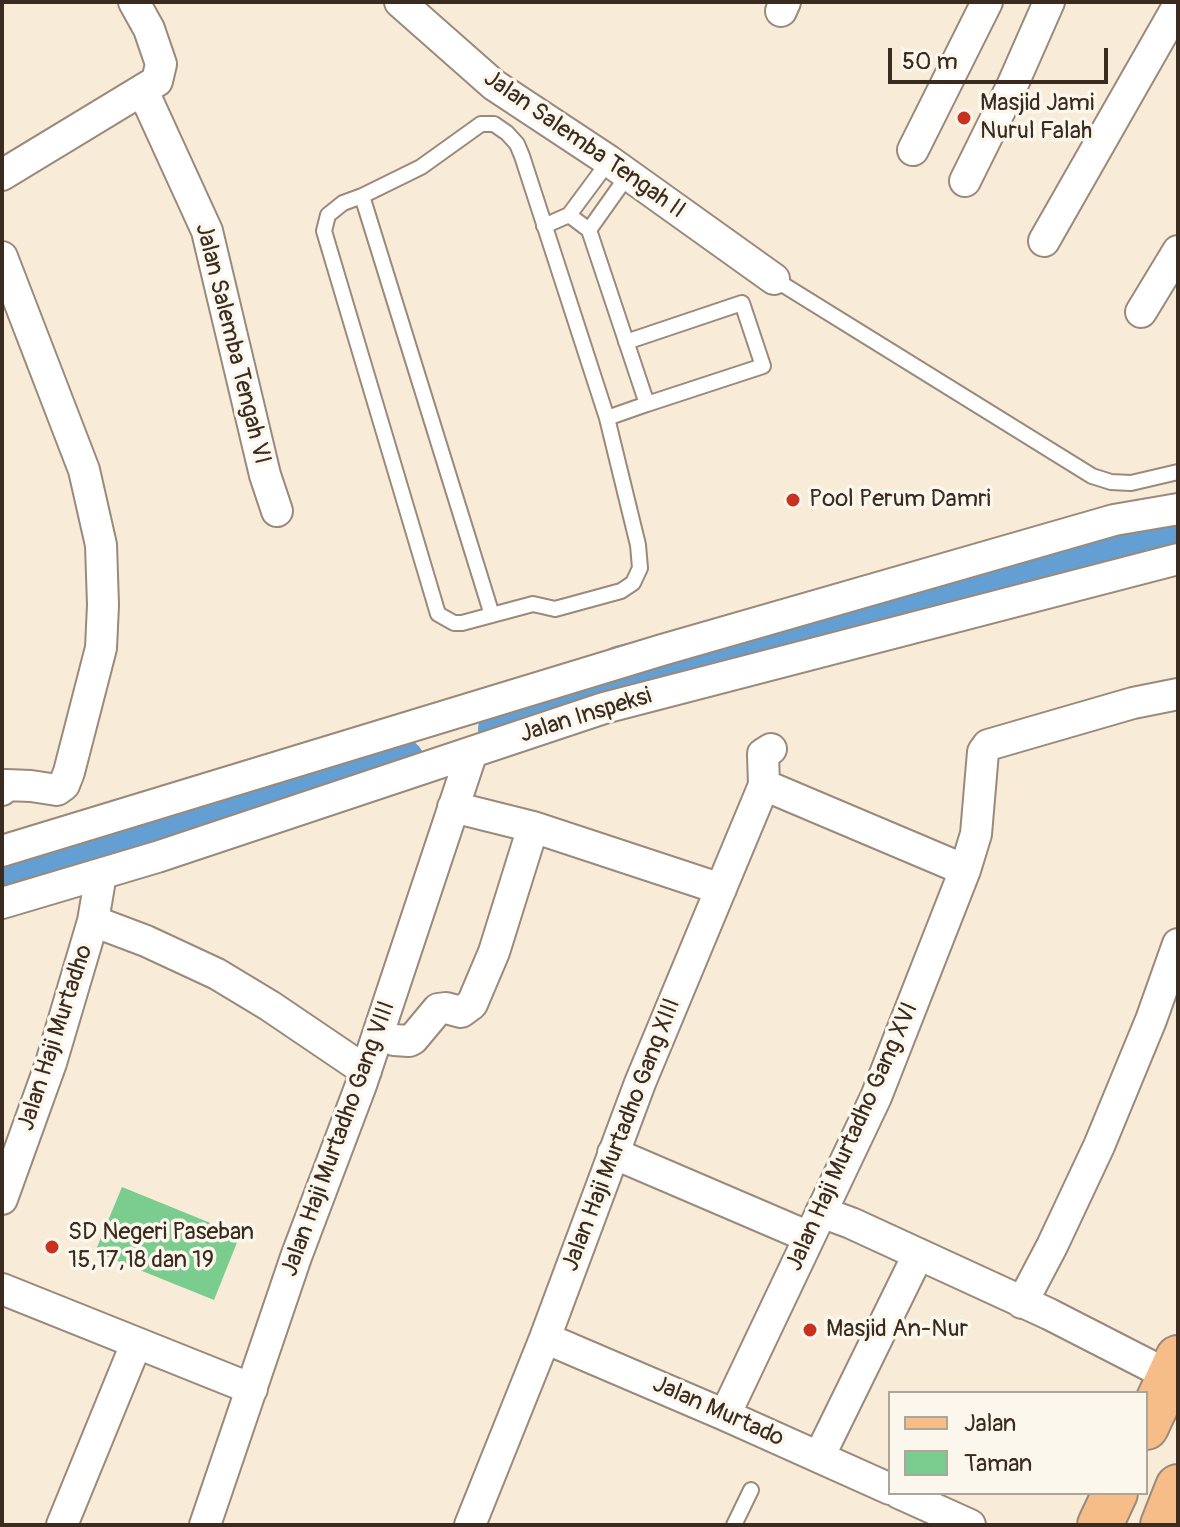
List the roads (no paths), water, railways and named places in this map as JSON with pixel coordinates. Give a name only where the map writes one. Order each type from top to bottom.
[{"type":"main road","points":[[1148,1423],[1174,1367]]},
{"type":"main road","points":[[1163,1525],[1178,1487]]},
{"type":"street","points":[[2,175],[157,81],[161,64],[149,29],[134,2]]},
{"type":"street","name":"Jalan Salemba Tengah II","points":[[400,2],[494,85],[774,279]]},
{"type":"street","points":[[913,150],[987,2]]},
{"type":"street","points":[[965,181],[1049,2]]},
{"type":"street","points":[[1044,241],[1178,6]]},
{"type":"street","name":"Jalan Salemba Tengah VI","points":[[143,91],[207,231],[262,462],[277,511]]},
{"type":"street","points":[[1141,312],[1178,251]]},
{"type":"street","points":[[2,257],[84,470],[101,545],[103,605],[101,648],[64,785],[57,790],[6,785],[2,790]]},
{"type":"street","points":[[2,851],[692,641],[1114,520],[1178,509]]},
{"type":"street","name":"Jalan Inspeksi","points":[[2,903],[173,852],[604,708],[1178,559]]},
{"type":"street","name":"Jalan Haji Murtadho Gang XVI","points":[[725,1415],[876,1097],[957,867],[976,834],[983,752],[988,745],[1133,703],[1178,694]]},
{"type":"street","name":"Jalan Haji Murtadho Gang XIII","points":[[470,1525],[545,1338],[613,1153],[764,785],[763,754],[771,749]]},
{"type":"street","name":"Jalan Haji Murtadho Gang VIII","points":[[205,1525],[296,1257],[366,1071],[472,752]]},
{"type":"street","points":[[764,785],[957,867]]},
{"type":"street","points":[[453,807],[533,827],[721,889]]},
{"type":"street","points":[[379,1033],[394,1040],[409,1041],[438,1009],[461,1012],[472,1004],[494,952],[533,827]]},
{"type":"street","name":"Jalan Haji Murtadho","points":[[2,1199],[14,1130],[51,1063],[93,921],[101,874]]},
{"type":"street","points":[[93,921],[158,946],[217,974],[366,1071]]},
{"type":"street","points":[[1022,1303],[1099,1146],[1151,1020],[1178,944]]},
{"type":"street","points":[[613,1153],[815,1224],[918,1255],[1174,1367]]},
{"type":"street","points":[[819,1457],[918,1255]]},
{"type":"street","points":[[2,1289],[252,1389]]},
{"type":"street","name":"Jalan Murtado","points":[[545,1338],[888,1488]]},
{"type":"street","points":[[62,1525],[136,1344]]},
{"type":"street","points":[[903,1495],[970,1525]]},
{"type":"lane","points":[[481,124],[494,124],[517,144],[607,418],[638,545],[640,568],[633,583],[621,591],[555,609],[533,604],[462,623],[454,623],[438,614],[324,231],[328,215],[343,203],[362,196],[421,167],[481,124]]},
{"type":"lane","points":[[544,226],[569,215],[618,168]]},
{"type":"lane","points":[[589,230],[618,168]]},
{"type":"lane","points":[[362,196],[492,615]]},
{"type":"lane","points":[[569,215],[589,230],[647,404]]},
{"type":"lane","points":[[774,279],[1092,476],[1111,482],[1131,483],[1178,472]]},
{"type":"lane","points":[[607,418],[763,366],[742,303],[626,342]]},
{"type":"lane","points":[[734,1525],[751,1490]]},
{"type":"waterway","points":[[504,729],[556,713],[622,671],[925,598],[1098,550],[1178,521]]},
{"type":"waterway","points":[[2,874],[228,814],[399,763]]},
{"type":"place","name":"Masjid Jami Nurul Falah","points":[[964,118]]},
{"type":"place","name":"Pool Perum Damri","points":[[793,500]]},
{"type":"place","name":"SD Negeri Paseban 15,17,18 dan 19","points":[[52,1247]]},
{"type":"place","name":"Masjid An-Nur","points":[[810,1330]]}]
